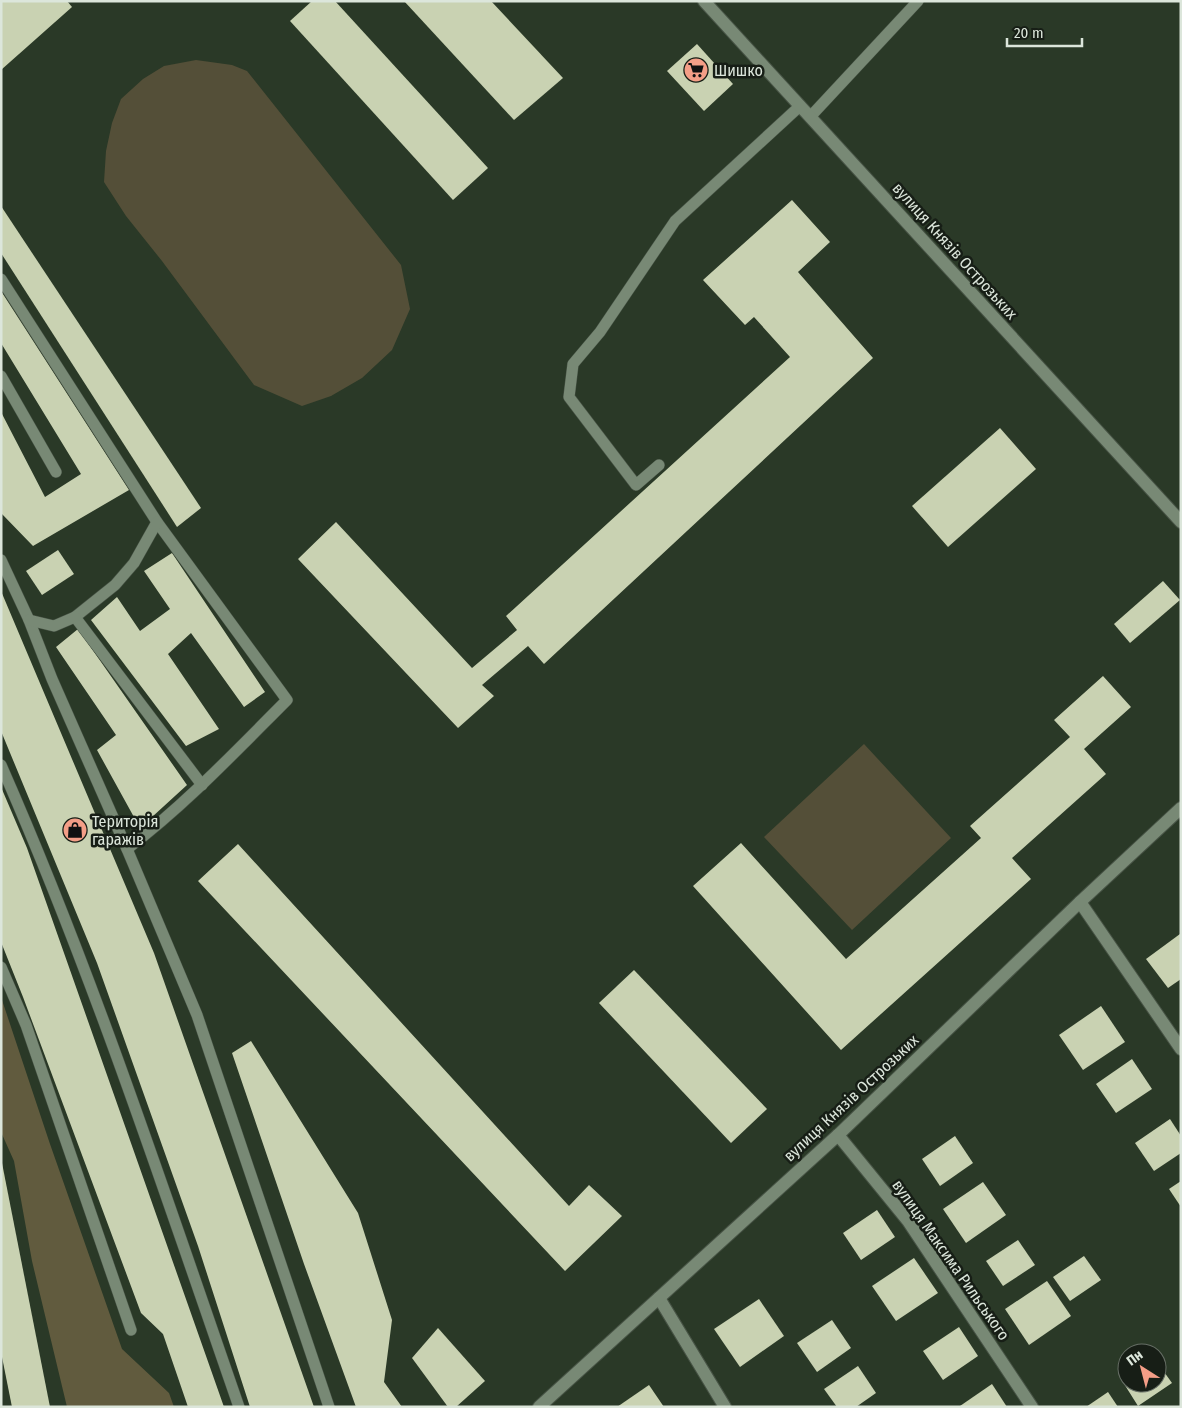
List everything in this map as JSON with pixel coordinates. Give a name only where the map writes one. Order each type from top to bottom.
[{"type":"street","name":"вулиця Князів Острозьких","points":[[704,1],[1181,522]]},
{"type":"street","name":"вулиця Князів Острозьких","points":[[539,1407],[838,1135],[1080,902],[1181,808]]},
{"type":"street","points":[[1080,902],[1181,1049]]},
{"type":"street","name":"вулиця Максима Рильського","points":[[838,1135],[908,1221],[1032,1407]]},
{"type":"street","points":[[659,1298],[725,1407]]},
{"type":"lane","points":[[810,116],[918,1]]},
{"type":"lane","points":[[659,465],[636,485],[569,397],[573,364],[600,332],[675,221],[800,106]]},
{"type":"lane","points":[[1,279],[157,522],[287,700],[202,785],[159,825],[127,849]]},
{"type":"lane","points":[[1,376],[56,472]]},
{"type":"lane","points":[[29,620],[54,626],[75,617],[115,585],[134,563],[157,522]]},
{"type":"lane","points":[[1,560],[29,620],[52,678],[197,1015],[329,1407]]},
{"type":"lane","points":[[75,617],[202,785]]},
{"type":"lane","points":[[1,765],[26,821],[100,1007],[239,1407]]},
{"type":"lane","points":[[1,967],[26,1025],[131,1330]]},
{"type":"shaded area","points":[[196,60],[232,65],[247,71],[401,265],[410,309],[392,350],[362,378],[331,396],[302,406],[254,385],[162,261],[126,216],[104,182],[106,151],[112,123],[121,99],[143,79],[164,66]]},
{"type":"shaded area","points":[[864,744],[951,838],[852,930],[764,837]]},
{"type":"shaded area","points":[[1,997],[122,1349],[169,1393],[174,1407],[67,1407],[32,1261],[14,1161],[1,1132]]},
{"type":"building","points":[[1,1],[67,1],[72,7],[1,70]]},
{"type":"building","points":[[312,1],[335,1],[488,168],[453,200],[290,21]]},
{"type":"building","points":[[404,1],[491,1],[563,78],[514,120]]},
{"type":"building","points":[[697,44],[733,84],[704,111],[667,71]]},
{"type":"building","points":[[792,200],[830,242],[798,272],[873,358],[544,664],[528,646],[482,685],[494,696],[458,728],[298,559],[336,522],[472,668],[517,630],[506,616],[790,357],[754,317],[745,325],[703,280]]},
{"type":"building","points":[[1,206],[201,508],[177,527],[1,253]]},
{"type":"building","points":[[1,291],[129,490],[33,546],[1,513],[1,412],[45,497],[81,474],[1,343]]},
{"type":"building","points":[[1000,428],[1036,469],[948,547],[912,506]]},
{"type":"building","points":[[58,550],[74,574],[42,595],[26,571]]},
{"type":"building","points":[[172,553],[265,692],[244,707],[191,633],[168,654],[219,729],[186,746],[91,620],[117,597],[140,631],[170,609],[144,571]]},
{"type":"building","points":[[1163,581],[1180,600],[1130,643],[1114,624]]},
{"type":"building","points":[[1,591],[154,953],[314,1407],[250,1407],[198,1246],[97,963],[1,731]]},
{"type":"building","points":[[78,629],[187,785],[140,828],[97,750],[116,735],[56,647]]},
{"type":"building","points":[[1103,676],[1131,707],[1084,749],[1106,774],[1012,858],[1031,879],[841,1050],[693,886],[741,843],[846,959],[981,838],[970,826],[1070,737],[1054,720]]},
{"type":"building","points":[[1,787],[27,848],[224,1407],[188,1407],[163,1334],[141,1313],[1,942]]},
{"type":"building","points":[[238,844],[569,1206],[589,1185],[622,1216],[565,1271],[198,881]]},
{"type":"building","points":[[1180,934],[1181,979],[1168,988],[1146,959]]},
{"type":"building","points":[[634,970],[767,1109],[731,1143],[599,1003]]},
{"type":"building","points":[[1101,1006],[1125,1042],[1083,1070],[1059,1035]]},
{"type":"building","points":[[251,1041],[358,1213],[392,1320],[384,1382],[402,1407],[356,1407],[304,1264],[232,1053]]},
{"type":"building","points":[[1132,1059],[1152,1089],[1116,1113],[1096,1084]]},
{"type":"building","points":[[1170,1119],[1181,1136],[1181,1153],[1154,1171],[1135,1143]]},
{"type":"building","points":[[955,1136],[973,1163],[940,1186],[922,1159]]},
{"type":"building","points":[[1,1163],[50,1407],[12,1407],[1,1352]]},
{"type":"building","points":[[1181,1181],[1181,1207],[1169,1189]]},
{"type":"building","points":[[983,1182],[1006,1215],[966,1243],[943,1209]]},
{"type":"building","points":[[877,1210],[895,1237],[861,1260],[843,1233]]},
{"type":"building","points":[[1018,1240],[1035,1265],[1003,1286],[986,1261]]},
{"type":"building","points":[[1084,1256],[1101,1280],[1070,1301],[1053,1277]]},
{"type":"building","points":[[914,1258],[938,1293],[896,1321],[872,1286]]},
{"type":"building","points":[[1047,1281],[1071,1316],[1029,1345],[1005,1309]]},
{"type":"building","points":[[759,1299],[784,1336],[740,1367],[714,1329]]},
{"type":"building","points":[[832,1320],[851,1348],[817,1372],[797,1343]]},
{"type":"building","points":[[959,1327],[978,1356],[943,1380],[923,1351]]},
{"type":"building","points":[[438,1328],[485,1381],[456,1407],[448,1407],[412,1358]]},
{"type":"building","points":[[858,1366],[876,1393],[856,1407],[837,1407],[824,1389]]},
{"type":"building","points":[[1167,1376],[1172,1383],[1167,1386]]},
{"type":"building","points":[[992,1384],[1007,1407],[960,1406]]},
{"type":"building","points":[[649,1385],[664,1407],[617,1407]]},
{"type":"building","points":[[1108,1392],[1118,1407],[1086,1407]]},
{"type":"building","points":[[1130,1393],[1157,1393],[1138,1406]]},
{"type":"place","name":"Шишко","points":[[696,70]]},
{"type":"place","name":"Територія гаражів","points":[[75,830]]}]
